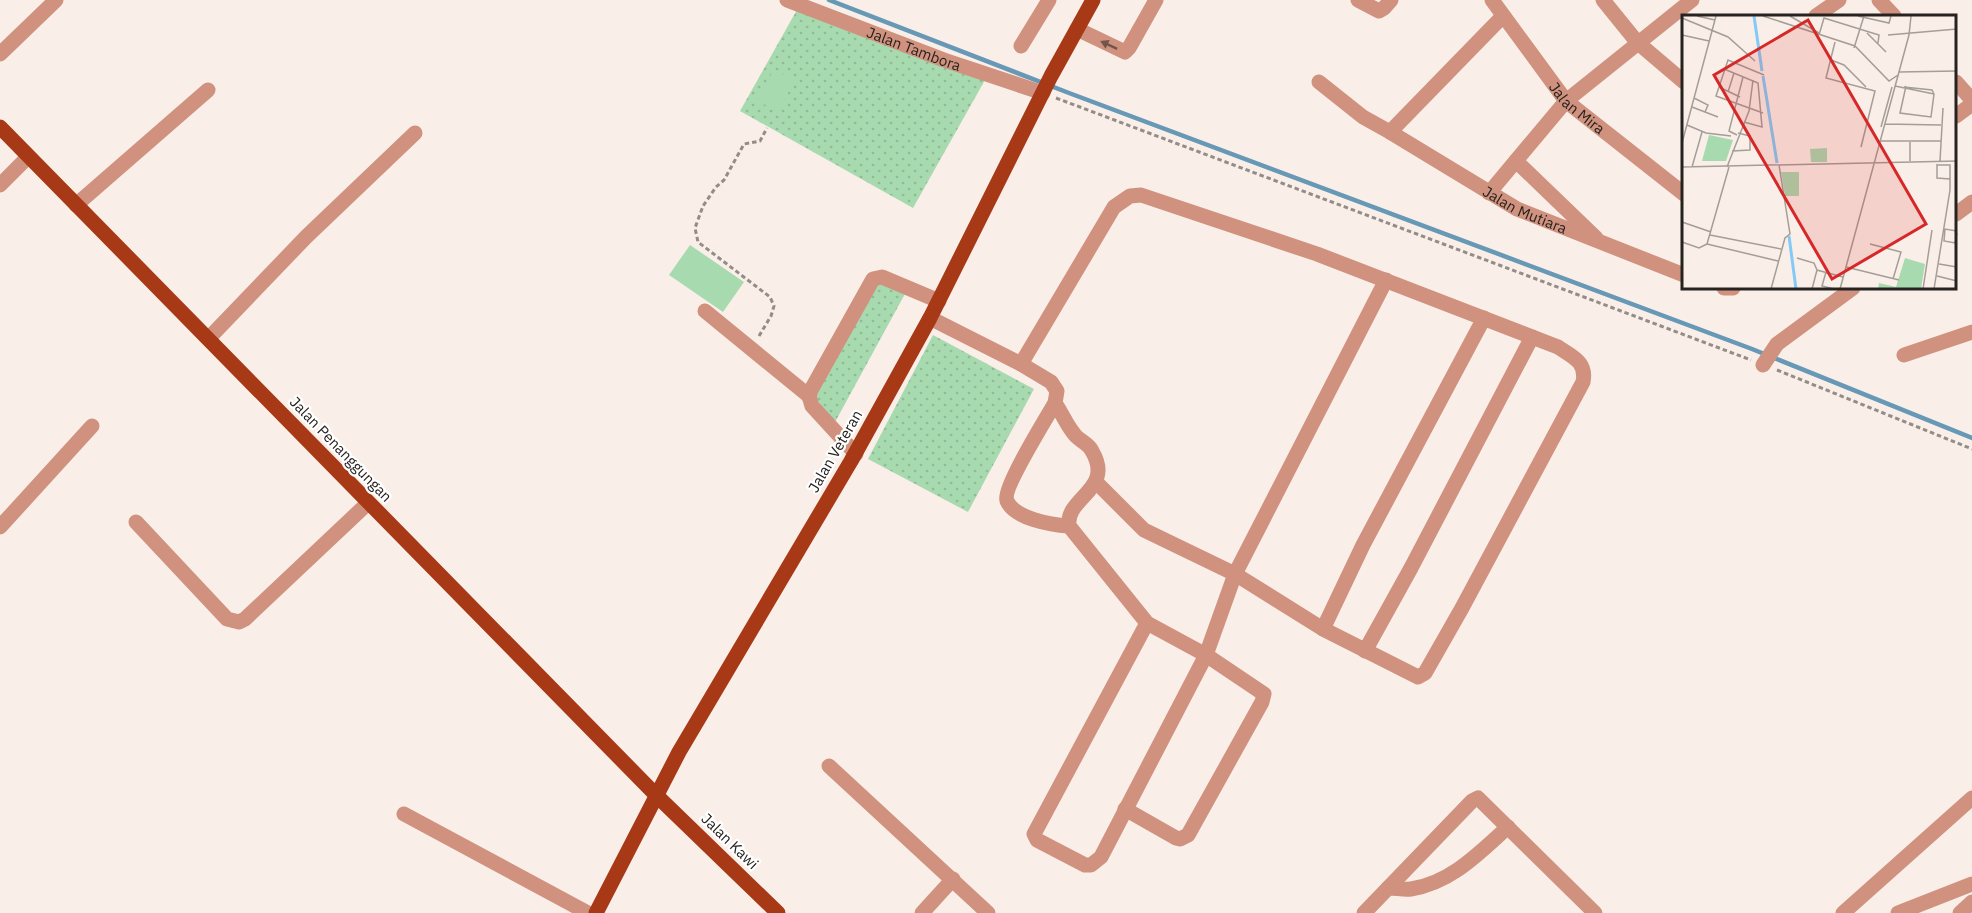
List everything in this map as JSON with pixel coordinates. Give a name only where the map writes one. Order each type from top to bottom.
[{"type":"main road","name":"Jalan Veteran","points":[[597,913],[679,752],[855,454],[930,318],[1046,86],[1093,0]]},
{"type":"main road","name":"Jalan Penanggungan","points":[[0,127],[656,795]]},
{"type":"main road","name":"Jalan Kawi","points":[[656,795],[778,913]]},
{"type":"street","points":[[0,54],[56,0]]},
{"type":"street","name":"Jalan Tambora","points":[[787,0],[944,60],[1046,86]]},
{"type":"street","points":[[1021,46],[1049,0]]},
{"type":"street","points":[[1077,29],[1125,52],[1156,0]]},
{"type":"street","points":[[1358,0],[1379,11],[1387,4]]},
{"type":"street","name":"Jalan Mira","points":[[1492,0],[1566,101],[1682,192]]},
{"type":"street","points":[[1603,0],[1637,42],[1682,80]]},
{"type":"street","name":"Jalan Mutiara","points":[[1682,274],[1517,210],[1489,193],[1566,101],[1692,0]]},
{"type":"street","points":[[1817,15],[1839,0]]},
{"type":"street","points":[[1879,0],[1893,15]]},
{"type":"street","points":[[1390,132],[1503,16]]},
{"type":"street","points":[[1319,82],[1364,117],[1489,193]]},
{"type":"street","points":[[1957,83],[1972,102],[1957,115]]},
{"type":"street","points":[[76,205],[208,90]]},
{"type":"street","points":[[209,338],[312,231],[415,134]]},
{"type":"street","points":[[0,185],[28,157]]},
{"type":"street","name":"Jalan Mutiara","points":[[1516,161],[1600,243]]},
{"type":"street","points":[[1022,364],[1114,207],[1130,196],[1141,195],[1317,254],[1558,347],[1578,361],[1585,373],[1583,382],[1462,608],[1425,673],[1419,676],[1323,629],[1235,574],[1144,530],[1096,482]]},
{"type":"street","points":[[1957,213],[1972,202]]},
{"type":"street","points":[[809,396],[873,279],[882,277],[939,301]]},
{"type":"street","points":[[1147,622],[1035,829],[1034,836],[1037,840],[1084,865],[1091,865],[1101,857],[1206,655],[1235,574],[1386,280]]},
{"type":"street","points":[[1767,359],[1777,344],[1850,290]]},
{"type":"street","points":[[705,311],[809,396],[812,406],[855,454]]},
{"type":"street","points":[[930,318],[1022,364],[1051,382],[1057,391],[1055,403],[1015,472],[1006,494],[1007,501],[1013,508],[1028,517],[1048,524],[1069,526]]},
{"type":"street","points":[[1323,629],[1363,544],[1484,318]]},
{"type":"street","points":[[1904,356],[1972,332]]},
{"type":"street","points":[[1365,651],[1412,568],[1532,337]]},
{"type":"street","points":[[1055,403],[1075,435],[1092,449],[1097,467],[1096,482],[1070,515],[1069,526],[1147,622],[1206,655],[1264,694],[1262,702],[1188,835],[1180,839],[1176,838],[1125,809]]},
{"type":"street","points":[[0,526],[92,426]]},
{"type":"street","points":[[136,522],[227,619],[239,622],[245,619],[368,503]]},
{"type":"street","points":[[829,766],[954,879],[988,913]]},
{"type":"street","points":[[1364,913],[1472,801],[1478,798],[1589,911]]},
{"type":"street","points":[[1843,913],[1972,798]]},
{"type":"street","points":[[404,814],[588,913]]},
{"type":"street","points":[[1388,888],[1410,889],[1431,884],[1461,869],[1508,827]]},
{"type":"street","points":[[922,913],[954,879]]},
{"type":"street","points":[[1898,913],[1972,884]]},
{"type":"street","points":[[1960,913],[1972,902]]},
{"type":"path","points":[[1046,86],[1767,359],[1972,449]]},
{"type":"path","points":[[752,349],[771,315],[774,306],[770,297],[698,242],[694,228],[703,206],[723,180],[744,144],[760,141],[767,128]]},
{"type":"green space","points":[[798,8],[985,80],[913,208],[740,111]]},
{"type":"green space","points":[[774,69],[795,81],[777,112],[757,100]]},
{"type":"green space","points":[[690,245],[744,282],[723,312],[669,275]]},
{"type":"green space","points":[[876,282],[906,292],[834,424],[813,394]]},
{"type":"green space","points":[[933,335],[1034,389],[968,512],[868,459]]},
{"type":"waterway","points":[[829,0],[1069,93],[1752,349],[1972,438]]}]
